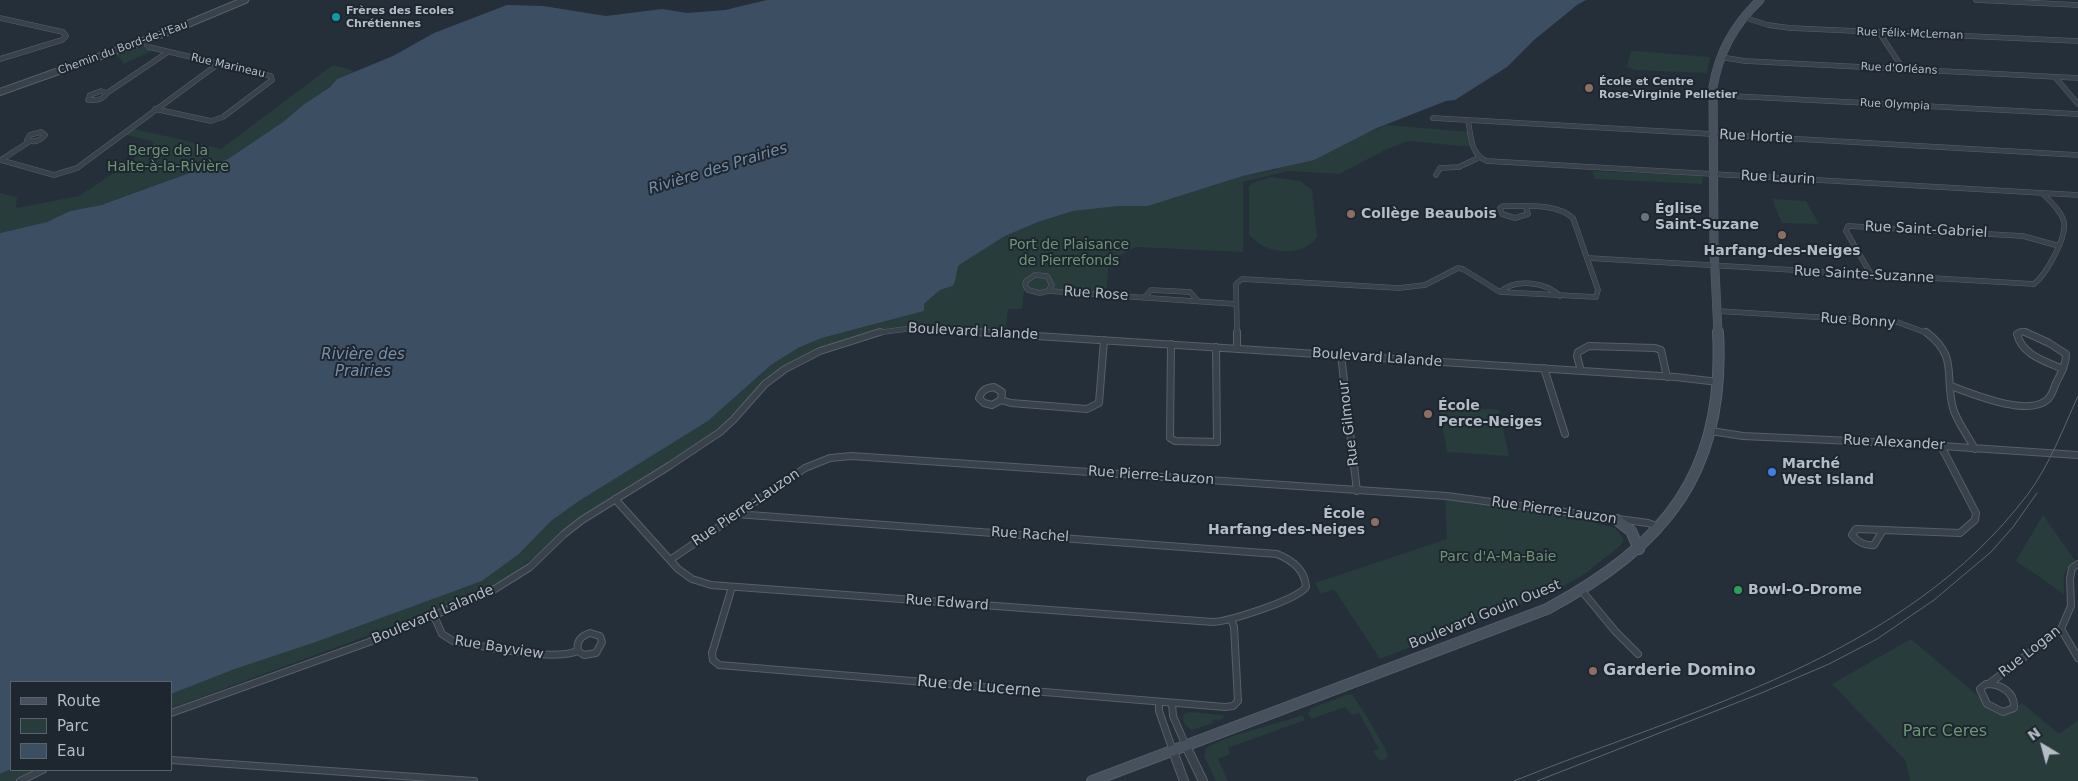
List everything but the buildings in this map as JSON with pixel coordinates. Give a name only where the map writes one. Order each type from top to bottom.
[{"type":"main road","name":"Boulevard Gouin Ouest","points":[[1092,781],[1526,618],[1582,591],[1613,571],[1660,528],[1688,488],[1700,464],[1711,431],[1718,382],[1720,347],[1714,266],[1713,95],[1715,76],[1720,57],[1729,38],[1744,17],[1760,0]]},
{"type":"main road","points":[[1617,520],[1631,531],[1639,549]]},
{"type":"street","name":"Chemin du Bord-de-l'Eau","points":[[0,92],[144,41],[245,0]]},
{"type":"street","points":[[1976,0],[2078,5]]},
{"type":"street","name":"Rue Félix-McLernan","points":[[1744,17],[1784,28],[2078,41]]},
{"type":"street","points":[[0,18],[63,32],[66,36],[62,40],[0,59]]},
{"type":"street","points":[[1879,32],[1903,68]]},
{"type":"street","points":[[2072,40],[2078,48]]},
{"type":"street","name":"Rue Marineau","points":[[144,41],[149,47],[271,76],[272,80],[223,117],[211,121],[155,109]]},
{"type":"street","points":[[107,92],[168,52]]},
{"type":"street","name":"Rue d'Orléans","points":[[1720,57],[1740,61],[2078,78]]},
{"type":"street","points":[[1,160],[54,175],[76,168],[218,64]]},
{"type":"street","points":[[2055,78],[2078,104]]},
{"type":"street","name":"Rue Olympia","points":[[1713,95],[2078,114]]},
{"type":"street","name":"Rue Hortie","points":[[1433,118],[2072,153],[2078,155]]},
{"type":"street","points":[[1436,175],[1440,168],[1459,168],[1478,158],[1474,154],[1468,120]]},
{"type":"street","points":[[1,160],[29,142]]},
{"type":"street","name":"Rue Laurin","points":[[1478,158],[1487,161],[2078,195]]},
{"type":"street","name":"Rue Sainte-Suzanne","points":[[1588,258],[2034,284],[2039,280],[2065,230],[2064,222],[2043,194]]},
{"type":"street","points":[[1237,349],[1236,284],[1242,279],[1398,288],[1425,285],[1458,268],[1463,269],[1500,292],[1592,298],[1598,294],[1588,258],[1573,218],[1568,212],[1558,209],[1526,207],[1503,206],[1500,208],[1502,214],[1506,217],[1523,217],[1528,214],[1526,207]]},
{"type":"street","name":"Rue Saint-Gabriel","points":[[1872,276],[1846,231],[1848,226],[2022,236],[2039,239],[2058,246]]},
{"type":"street","name":"Rue Rose","points":[[1048,291],[1052,285],[1047,276],[1035,275],[1026,281],[1025,285],[1028,290],[1040,293],[1048,291],[1236,304]]},
{"type":"street","points":[[1500,292],[1504,287],[1512,284],[1547,286],[1560,296]]},
{"type":"street","name":"Rue Rose","points":[[1144,298],[1146,293],[1152,289],[1190,292],[1196,296],[1198,301]]},
{"type":"street","name":"Rue Bonny","points":[[1717,311],[1897,322],[1926,332],[1946,352],[1954,409],[1974,448]]},
{"type":"street","name":"Boulevard Lalande","points":[[172,713],[343,652],[490,592],[520,575],[573,527],[733,422],[768,382],[790,366],[803,359],[864,336],[896,328],[1544,368],[1718,382]]},
{"type":"street","points":[[1951,386],[2020,407],[2038,405],[2048,400],[2063,369],[2067,358],[2066,354],[2062,350],[2027,332],[2023,332],[2017,334],[2020,345],[2027,352],[2063,369]]},
{"type":"street","points":[[1002,400],[1011,403],[1094,408],[1098,403],[1104,340]]},
{"type":"street","points":[[1171,344],[1170,438],[1175,441],[1211,444],[1217,442],[1218,438],[1216,347]]},
{"type":"street","points":[[1581,371],[1577,356],[1578,352],[1589,346],[1655,348],[1661,350],[1666,377]]},
{"type":"street","name":"Rue Gilmour","points":[[1341,356],[1357,491]]},
{"type":"street","points":[[1544,368],[1565,434]]},
{"type":"street","name":"Rue Alexander","points":[[1711,431],[1743,436],[2078,454]]},
{"type":"street","points":[[1882,530],[1951,534],[1960,533],[1975,520],[1976,513],[1941,446]]},
{"type":"street","name":"Rue Pierre-Lauzon","points":[[670,560],[736,514],[814,464],[830,458],[851,456],[1465,498],[1648,523],[1660,528]]},
{"type":"street","name":"Rue Edward","points":[[615,499],[670,560],[692,579],[711,585],[1205,622],[1231,619],[1296,595],[1306,587]]},
{"type":"street","name":"Rue Rachel","points":[[736,514],[1277,554],[1288,557],[1296,564],[1305,578],[1306,587]]},
{"type":"street","name":"Rue Logan","points":[[1990,683],[2002,687],[2011,695],[2015,704],[2012,711],[1996,710],[1982,698],[1980,689],[2061,630],[2072,606],[2070,579],[2072,568],[2078,564]]},
{"type":"street","name":"Rue de Lucerne","points":[[732,587],[712,653],[713,660],[719,665],[1225,707],[1233,706],[1237,703],[1234,627],[1231,619]]},
{"type":"street","points":[[1582,591],[1615,631],[1638,654]]},
{"type":"street","name":"Rue Bayview","points":[[434,616],[440,632],[444,637],[453,642],[550,656],[568,655],[578,651]]},
{"type":"street","points":[[2061,630],[2078,658]]},
{"type":"street","points":[[1159,702],[1159,711],[1184,781]]},
{"type":"street","points":[[1172,703],[1173,716],[1202,781]]},
{"type":"street","points":[[172,760],[474,781]]},
{"type":"street","points":[[20,781],[42,771]]},
{"type":"green space","points":[[144,41],[156,49],[124,64],[114,52]]},
{"type":"green space","points":[[1631,51],[1710,57],[1707,73],[1635,70],[1627,67]]},
{"type":"green space","name":"Berge de la Halte-à-la-Rivière","points":[[333,65],[355,71],[337,79],[283,122],[228,159],[100,205],[70,211],[47,222],[0,233],[0,193],[17,197],[16,208],[79,196],[120,169],[155,142],[123,134],[130,128],[221,149]]},
{"type":"green space","name":"Port de Plaisance de Pierrefonds","points":[[1387,125],[1471,132],[1473,147],[1408,141],[1387,149],[1339,174],[1288,171],[1243,182],[1243,252],[1136,247],[1109,261],[1106,295],[1024,291],[1022,309],[1008,309],[1005,333],[923,326],[890,328],[874,331],[780,369],[732,420],[582,519],[504,581],[460,602],[172,708],[172,694],[235,669],[313,643],[482,581],[519,554],[551,521],[579,501],[708,421],[771,365],[798,348],[822,338],[924,311],[924,304],[940,290],[953,286],[959,265],[1005,236],[1038,222],[1073,211],[1119,206],[1148,206],[1243,176],[1275,170]]},
{"type":"green space","points":[[1592,171],[1703,176],[1702,184],[1595,179]]},
{"type":"green space","points":[[1271,177],[1300,181],[1312,190],[1317,237],[1302,249],[1293,251],[1273,250],[1255,241],[1249,234],[1249,187],[1252,183]]},
{"type":"green space","points":[[1772,199],[1806,201],[1819,224],[1782,223]]},
{"type":"green space","points":[[1439,406],[1499,410],[1509,456],[1447,452]]},
{"type":"green space","name":"Parc d'A-Ma-Baie","points":[[1445,496],[1548,511],[1615,528],[1624,540],[1620,546],[1583,575],[1548,594],[1380,659],[1334,589],[1321,594],[1315,583],[1447,539]]},
{"type":"green space","points":[[2043,515],[2076,562],[2068,568],[2064,575],[2064,594],[2016,561]]},
{"type":"green space","name":"Parc Ceres","points":[[1911,639],[1991,707],[2006,710],[2022,703],[2059,734],[2078,720],[2078,781],[1910,781],[1906,761],[1832,684]]},
{"type":"green space","points":[[1346,695],[1352,695],[1364,712],[1386,750],[1388,755],[1386,759],[1380,761],[1373,751],[1379,749],[1359,713],[1352,715],[1345,707],[1311,719],[1308,713],[1312,708]]},
{"type":"green space","points":[[1190,712],[1222,715],[1224,717],[1218,721],[1217,719],[1212,720],[1213,723],[1192,730],[1186,726],[1183,720],[1184,714]]},
{"type":"green space","points":[[1302,715],[1305,720],[1228,748],[1230,754],[1218,759],[1228,781],[1216,781],[1204,756],[1206,748],[1229,737]]},
{"type":"green space","points":[[10,769],[10,771],[35,771],[15,781],[0,781],[0,774]]},
{"type":"water","name":"Rivière des Prairies","points":[[767,0],[1586,0],[1577,5],[1534,40],[1507,67],[1455,100],[1446,101],[1377,128],[1314,160],[1243,176],[1148,206],[1119,206],[1073,211],[1038,222],[1005,236],[959,265],[953,286],[940,290],[924,304],[924,311],[822,338],[798,348],[771,365],[708,421],[579,501],[551,521],[519,554],[482,581],[313,643],[235,669],[172,694],[172,681],[10,681],[10,769],[0,774],[0,233],[47,222],[70,211],[101,205],[228,159],[283,122],[303,105],[330,87],[337,79],[393,56],[434,33],[507,5],[543,6],[606,16],[662,9],[687,13],[725,10]]},
{"type":"tram line","points":[[1514,781],[1724,701],[1793,671],[1859,637],[1921,597],[1978,550],[2028,494],[2050,459],[2078,396]]},
{"type":"tram line","points":[[1537,781],[1759,694],[1829,664],[1877,639],[1934,600],[1991,552],[2013,527],[2037,493]]},
{"type":"place","name":"Frères des Ecoles Chrétiennes","points":[[336,17]]},
{"type":"place","name":"École et Centre Rose-Virginie Pelletier","points":[[1589,88]]},
{"type":"place","name":"Collège Beaubois","points":[[1351,214]]},
{"type":"place","name":"Église Saint-Suzane","points":[[1645,217]]},
{"type":"place","name":"Harfang-des-Neiges","points":[[1782,235]]},
{"type":"place","name":"École Perce-Neiges","points":[[1428,414]]},
{"type":"place","name":"Marché West Island","points":[[1772,472]]},
{"type":"place","name":"École Harfang-des-Neiges","points":[[1375,522]]},
{"type":"place","name":"Bowl-O-Drome","points":[[1738,590]]},
{"type":"place","name":"Garderie Domino","points":[[1593,671]]}]
